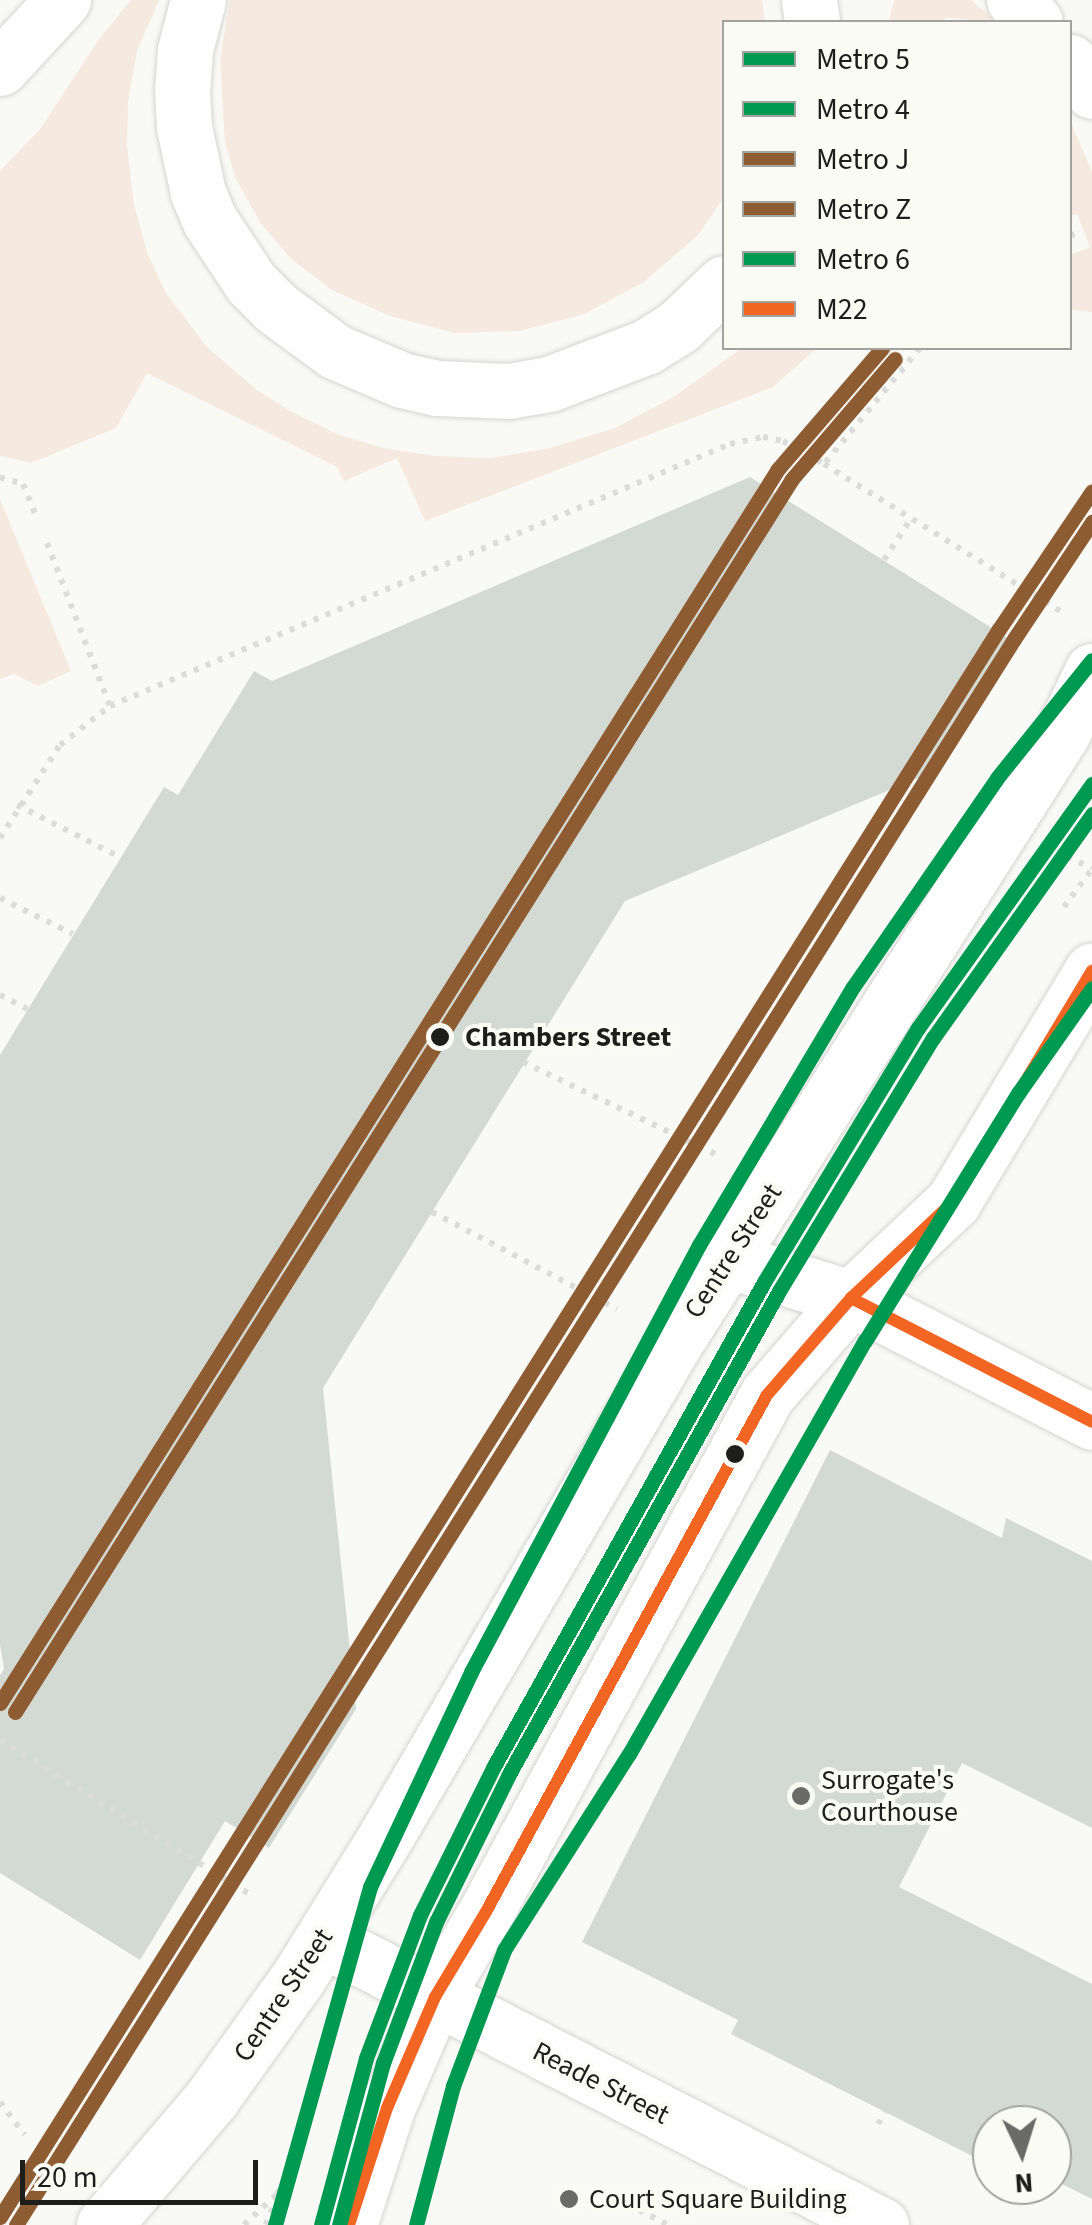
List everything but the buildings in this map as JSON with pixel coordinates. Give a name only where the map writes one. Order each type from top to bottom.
[{"type":"main road","points":[[0,68],[63,0]]},
{"type":"main road","points":[[198,0],[184,50],[182,89],[184,127],[198,193],[219,236],[252,283],[276,308],[336,352],[402,380],[436,388],[510,391],[550,384],[646,347],[679,326],[722,285]]},
{"type":"main road","points":[[1014,0],[1033,20]]},
{"type":"main road","points":[[1072,65],[1092,91]]},
{"type":"main road","name":"Centre Street","points":[[104,2225],[212,2098],[323,1939],[728,1260],[1062,734],[1092,671]]},
{"type":"main road","points":[[349,2225],[387,2108],[435,1998],[488,1910],[766,1396],[851,1298],[953,1202],[1092,971]]},
{"type":"main road","points":[[728,1260],[851,1298],[1092,1422]]},
{"type":"main road","name":"Reade Street","points":[[323,1939],[881,2225]]},
{"type":"path","points":[[1072,235],[1078,232]]},
{"type":"path","points":[[824,464],[918,350]]},
{"type":"path","points":[[1,834],[60,745],[110,706],[730,444],[763,437],[783,441],[824,464],[1061,612]]},
{"type":"path","points":[[0,477],[23,484],[36,516]]},
{"type":"path","points":[[884,560],[910,520]]},
{"type":"path","points":[[47,543],[110,706]]},
{"type":"path","points":[[17,805],[120,856]]},
{"type":"path","points":[[1053,850],[1092,868]]},
{"type":"path","points":[[0,898],[73,934]]},
{"type":"path","points":[[0,995],[28,1009]]},
{"type":"path","points":[[523,1062],[716,1155]]},
{"type":"path","points":[[432,1212],[622,1312]]},
{"type":"path","points":[[0,1740],[253,1896]]},
{"type":"path","points":[[0,2102],[25,2135]]},
{"type":"path","points":[[878,2124],[885,2112]]},
{"type":"path","points":[[244,2225],[277,2194],[266,2225]]},
{"type":"path","points":[[639,2210],[668,2225]]},
{"type":"shaded area","points":[[131,0],[159,0],[137,51],[128,102],[127,146],[134,205],[148,255],[166,293],[206,346],[257,390],[337,434],[383,448],[435,456],[491,458],[550,448],[615,428],[672,398],[739,350],[815,350],[773,387],[425,521],[397,458],[344,481],[337,467],[147,373],[116,428],[31,463],[0,456],[0,171],[41,128],[97,42]]},
{"type":"shaded area","points":[[230,0],[762,0],[765,20],[722,20],[722,200],[698,235],[644,282],[584,314],[519,331],[455,333],[390,316],[332,290],[290,258],[260,222],[236,179],[225,143],[220,60]]},
{"type":"shaded area","points":[[894,0],[971,0],[995,20],[947,18],[889,20]]},
{"type":"shaded area","points":[[1072,125],[1092,172],[1092,312],[1072,310],[1072,254],[1090,247],[1077,214],[1072,215]]},
{"type":"shaded area","points":[[0,499],[71,671],[38,686],[14,674],[0,679]]},
{"type":"metro line","name":"J","points":[[0,1703],[778,469],[880,350]]},
{"type":"metro line","name":"Z","points":[[15,1712],[792,479],[895,359]]},
{"type":"metro line","name":"J","points":[[0,2217],[999,629],[1092,491]]},
{"type":"metro line","name":"Z","points":[[16,2225],[1014,639],[1092,522]]},
{"type":"metro line","name":"6","points":[[275,2225],[370,1887],[471,1672],[699,1245],[853,987],[997,778],[1092,660]]},
{"type":"metro line","name":"5","points":[[321,2225],[366,2058],[420,1915],[494,1766],[764,1282],[918,1028],[1092,784]]},
{"type":"metro line","name":"4","points":[[339,2225],[383,2063],[436,1922],[509,1774],[779,1291],[933,1038],[1092,814]]},
{"type":"metro line","name":"6","points":[[416,2225],[453,2086],[504,1950],[629,1754],[865,1341],[1019,1092],[1092,988]]},
{"type":"transit line","name":"M22","points":[[349,2225],[387,2108],[435,1997],[487,1910],[767,1395],[851,1298],[953,1202],[1092,971]]},
{"type":"transit line","name":"M22","points":[[851,1298],[1092,1422]]},
{"type":"place","name":"Chambers Street","points":[[440,1037]]},
{"type":"place","name":"Surrogate's Courthouse","points":[[801,1796]]},
{"type":"place","name":"Court Square Building","points":[[569,2199]]}]
